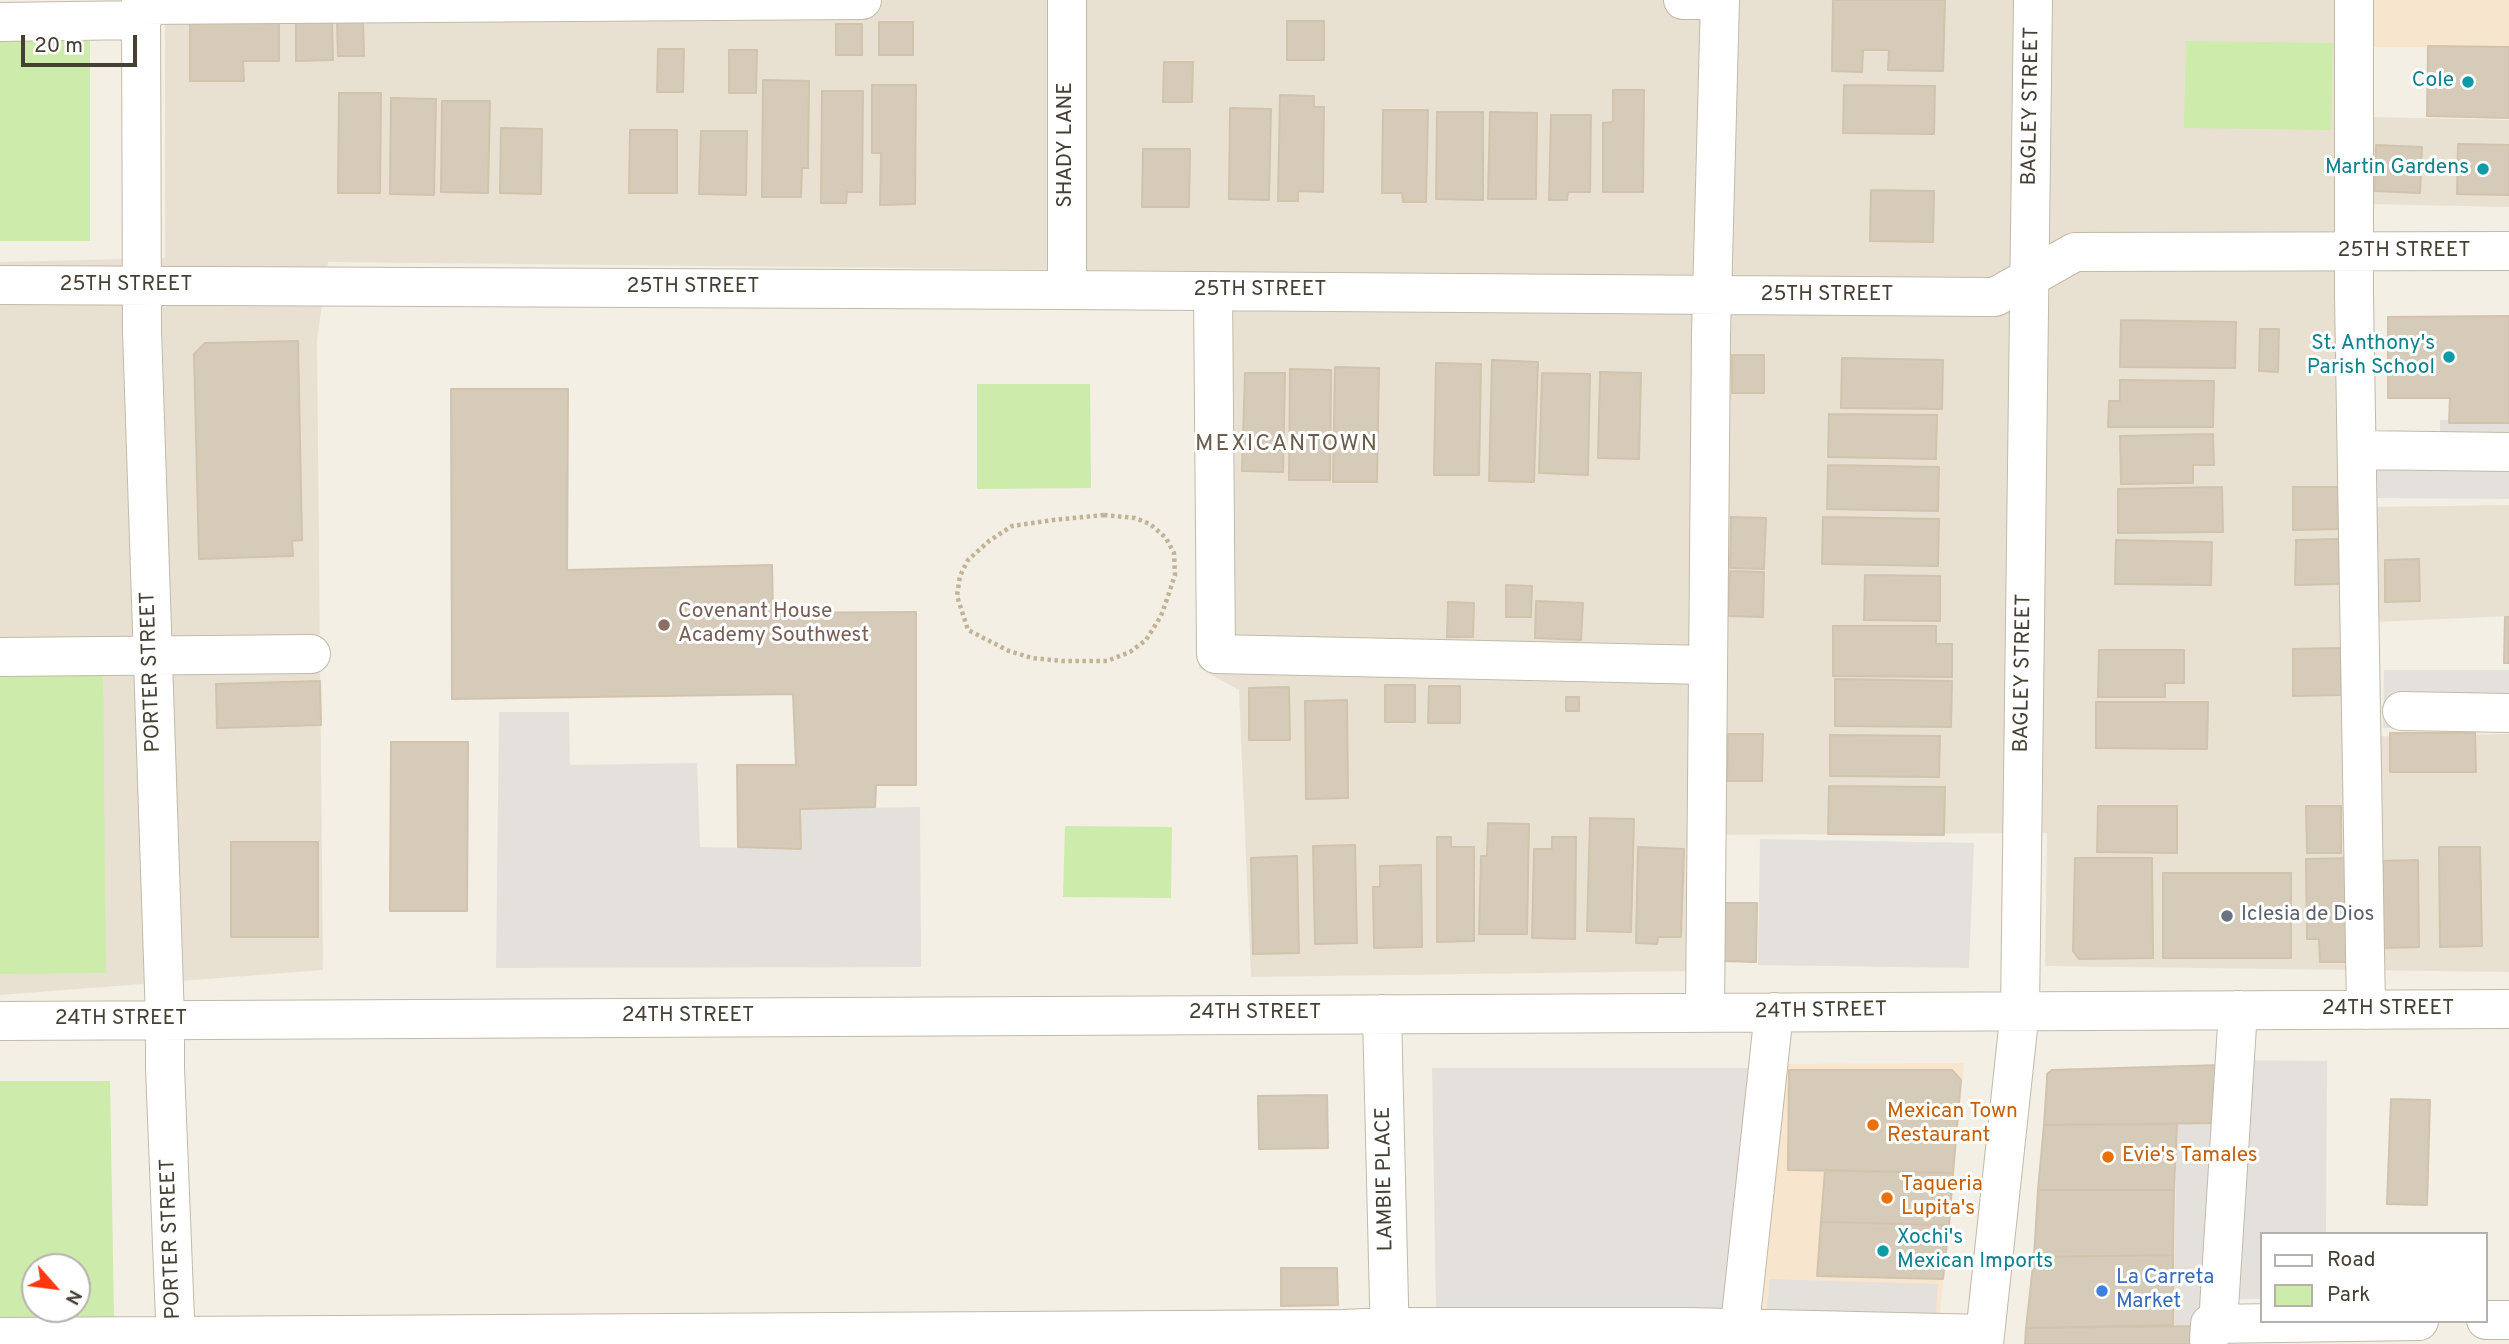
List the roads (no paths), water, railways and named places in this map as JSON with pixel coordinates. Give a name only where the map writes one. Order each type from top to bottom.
[{"type":"street","points":[[0,22],[141,9],[862,0]]},
{"type":"street","name":"SHADY LANE","points":[[1067,0],[1067,290]]},
{"type":"street","points":[[1683,0],[1720,0],[1712,295],[1704,1013]]},
{"type":"street","name":"BAGLEY STREET","points":[[1985,1339],[2020,1010],[2033,0]]},
{"type":"street","points":[[2354,0],[2354,253],[2366,1010]]},
{"type":"street","name":"PORTER STREET","points":[[141,9],[141,286],[165,1020],[164,1068],[176,1339]]},
{"type":"street","name":"25TH STREET","points":[[0,285],[1995,297],[2074,252],[2509,251]]},
{"type":"street","points":[[1213,291],[1216,654],[1708,665]]},
{"type":"street","points":[[2357,450],[2509,452]]},
{"type":"street","points":[[0,657],[312,654]]},
{"type":"street","points":[[2402,711],[2509,713]]},
{"type":"street","name":"24TH STREET","points":[[0,1021],[2509,1009]]},
{"type":"street","points":[[2238,1010],[2214,1334],[2387,1323]]},
{"type":"street","points":[[1738,1336],[1774,1012]]},
{"type":"street","name":"LAMBIE PLACE","points":[[1382,1014],[1390,1335]]},
{"type":"street","points":[[2488,1320],[2509,1320]]},
{"type":"street","points":[[0,1337],[176,1339],[373,1335],[1343,1329],[1390,1335],[1985,1339]]},
{"type":"place","name":"Cole","points":[[2468,82]]},
{"type":"place","name":"Martin Gardens","points":[[2483,169]]},
{"type":"place","name":"St. Anthony's Parish School","points":[[2449,357]]},
{"type":"place","name":"Covenant House Academy Southwest","points":[[664,625]]},
{"type":"place","name":"Iclesia de Dios","points":[[2227,916]]},
{"type":"place","name":"Mexican Town Restaurant","points":[[1873,1125]]},
{"type":"place","name":"Evie's Tamales","points":[[2108,1157]]},
{"type":"place","name":"Taqueria Lupita's","points":[[1887,1198]]},
{"type":"place","name":"Xochi's Mexican Imports","points":[[1883,1251]]},
{"type":"place","name":"La Carreta Market","points":[[2102,1291]]},
{"type":"district","name":"MEXICANTOWN","points":[[1287,445]]}]
